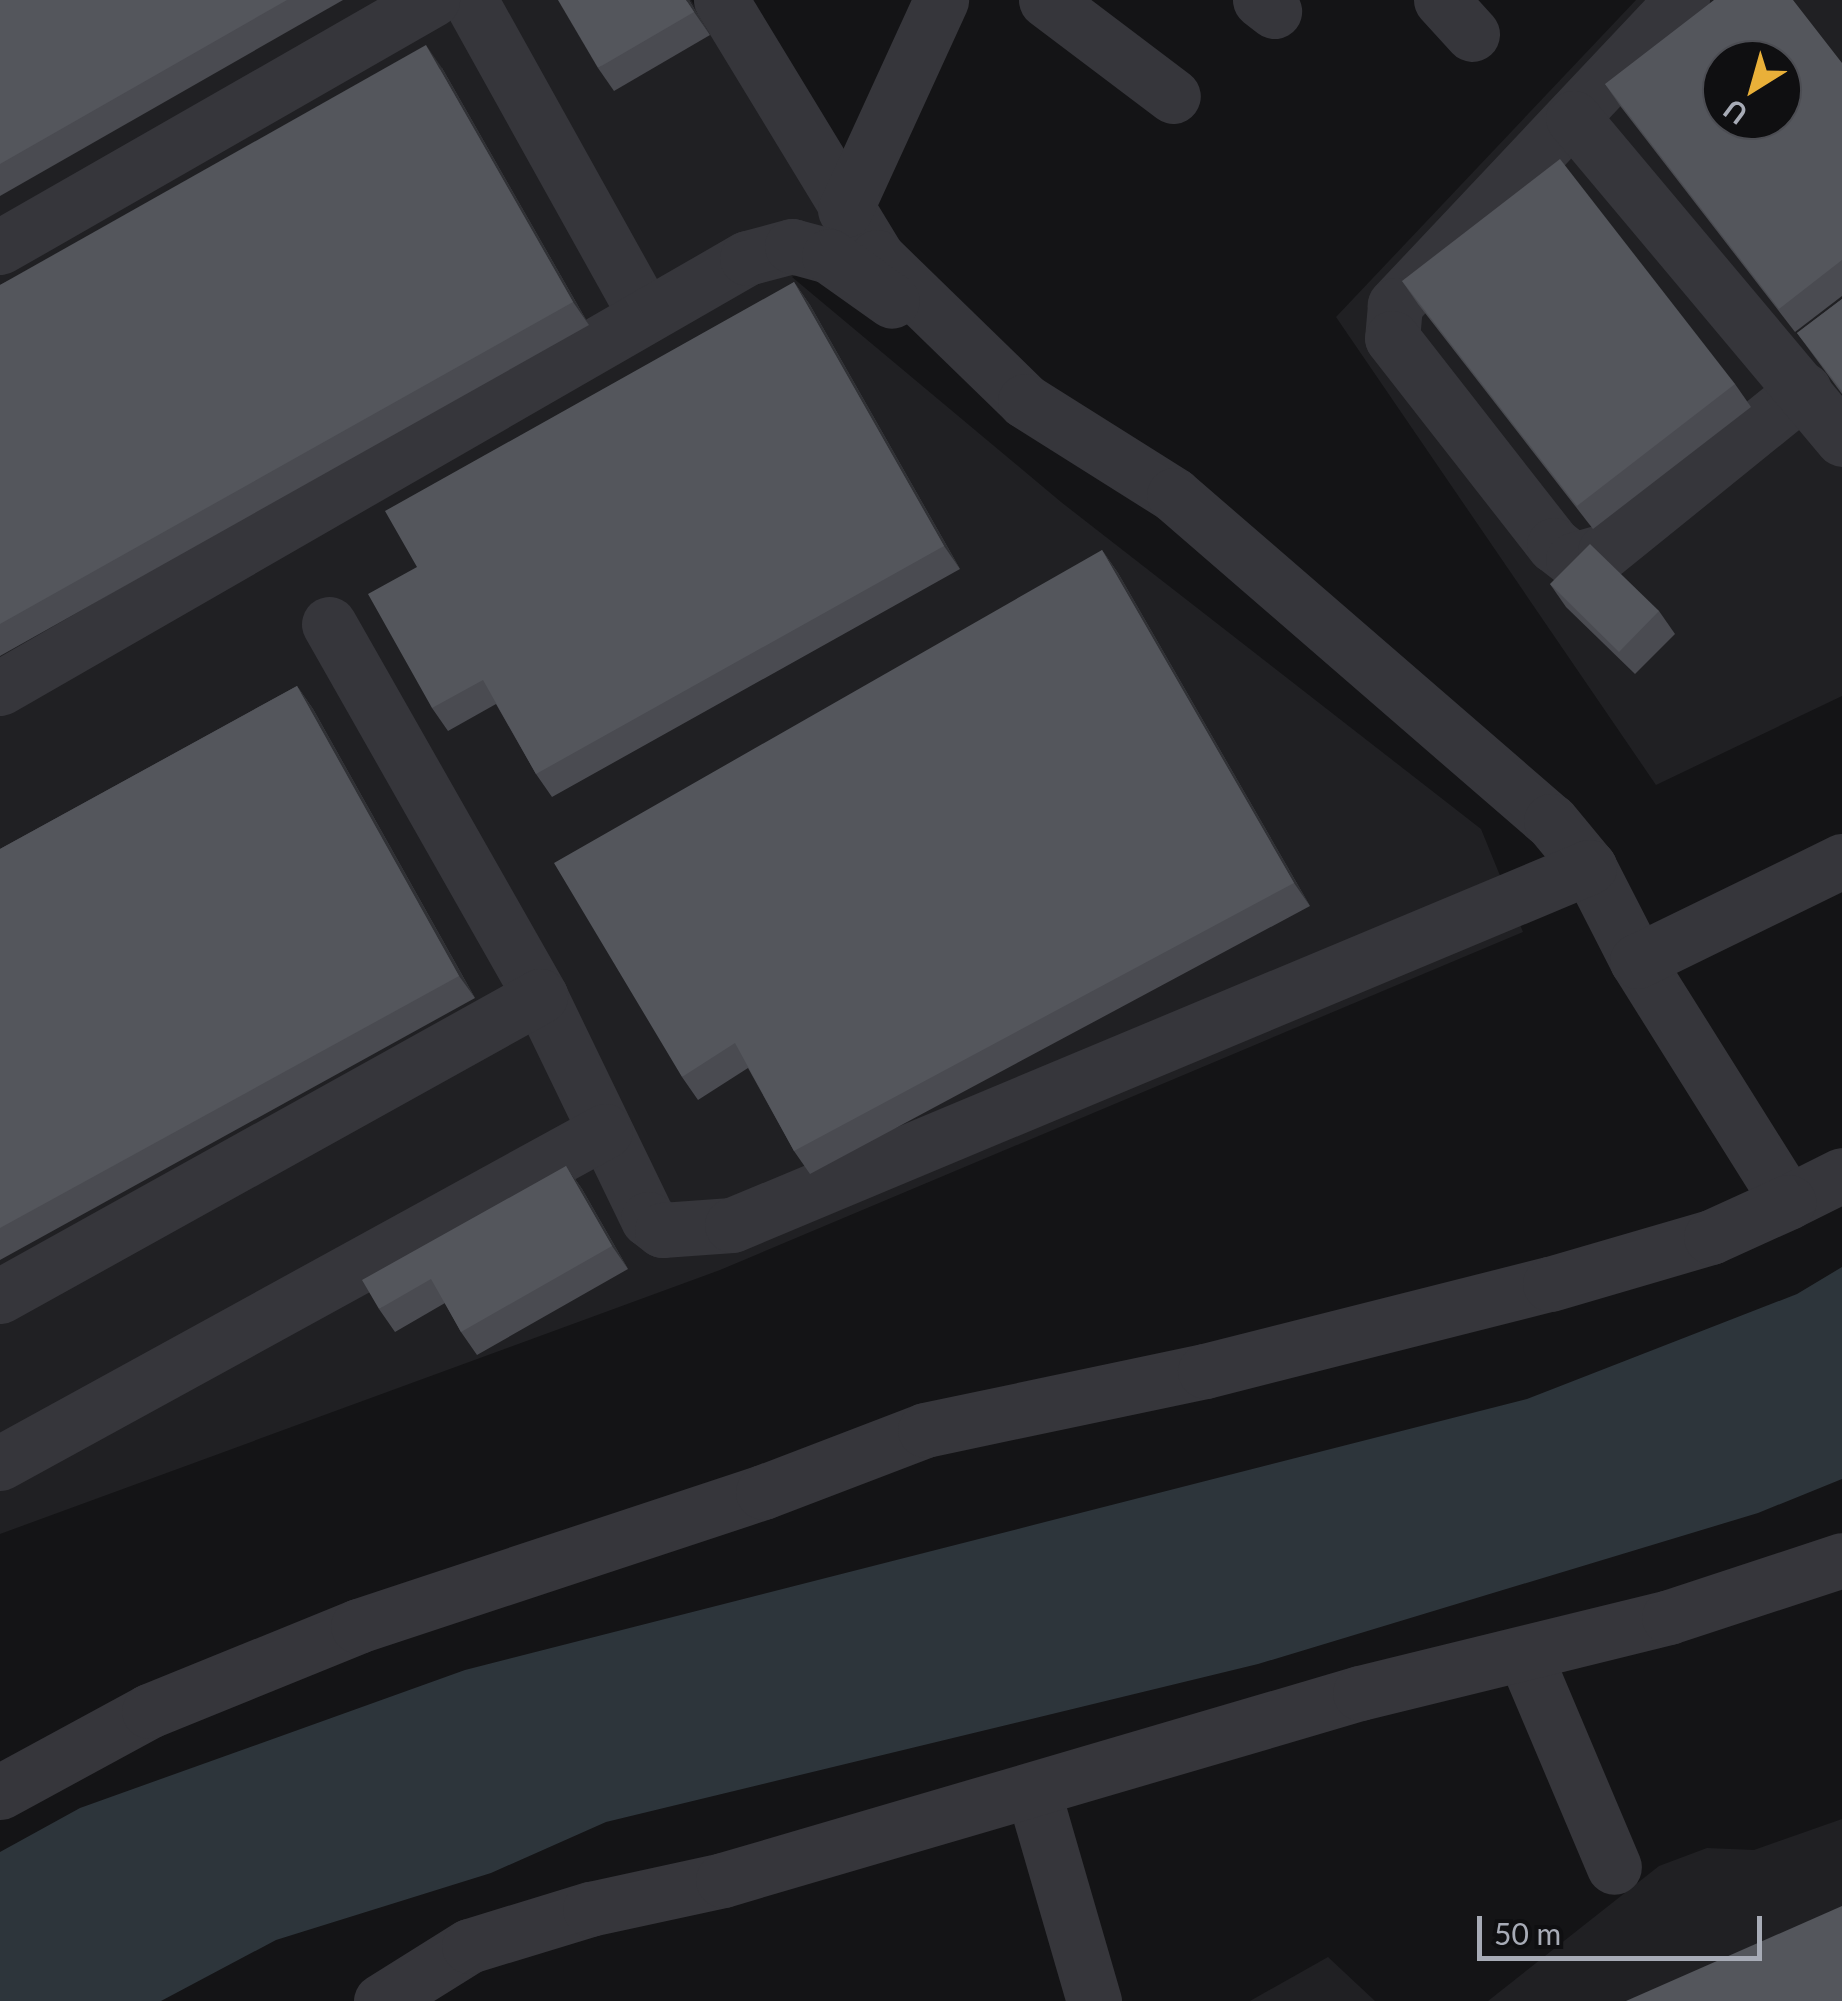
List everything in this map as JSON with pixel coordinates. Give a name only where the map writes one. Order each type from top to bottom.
[{"type":"street","points":[[0,247],[432,0]]},
{"type":"street","points":[[470,0],[645,314]]},
{"type":"street","points":[[721,0],[877,257],[1024,401],[1174,495],[1551,821],[1588,867],[1637,961],[1788,1202]]},
{"type":"street","points":[[846,210],[941,0]]},
{"type":"street","points":[[1046,0],[1172,96]]},
{"type":"street","points":[[1682,0],[1395,305],[1390,321],[1392,338],[1554,545],[1573,560],[1593,558],[1804,390]]},
{"type":"street","points":[[1573,118],[1842,439]]},
{"type":"street","points":[[0,688],[645,314],[747,258],[792,246],[828,256],[896,304],[1032,441],[1255,565]]},
{"type":"street","points":[[329,624],[540,996],[648,1219],[662,1230],[732,1225],[1588,867]]},
{"type":"street","points":[[1637,961],[1842,862]]},
{"type":"street","points":[[0,1296],[540,996]]},
{"type":"street","points":[[0,1463],[605,1130]]},
{"type":"street","points":[[0,1792],[149,1712],[358,1626],[764,1492],[925,1430],[1205,1370],[1550,1284],[1712,1237],[1842,1175]]},
{"type":"street","points":[[381,2001],[469,1946],[1032,1792],[1360,1693],[1669,1618],[1842,1560]]},
{"type":"street","points":[[1524,1654],[1614,1867]]},
{"type":"street","points":[[1032,1792],[1094,2001]]},
{"type":"shaded area","points":[[0,0],[691,0],[844,250],[792,277],[1061,502],[1481,829],[1523,932],[720,1270],[0,1534]]},
{"type":"shaded area","points":[[1636,0],[1842,0],[1842,696],[1656,785],[1336,317]]},
{"type":"shaded area","points":[[1842,1267],[1842,1479],[1758,1513],[1258,1664],[606,1822],[491,1873],[276,1940],[161,2001],[0,2001],[0,1852],[80,1808],[465,1670],[1527,1399],[1797,1294]]},
{"type":"shaded area","points":[[1842,1819],[1842,2001],[1488,2001],[1659,1866],[1707,1848],[1754,1850]]},
{"type":"shaded area","points":[[1328,1957],[1375,2001],[1250,2001]]},
{"type":"building","points":[[0,0],[287,0],[0,164]]},
{"type":"building","points":[[558,0],[686,0],[694,12],[598,68]]},
{"type":"building","points":[[1714,0],[1793,0],[1842,63],[1842,260],[1779,309],[1605,84]]},
{"type":"building","points":[[426,45],[573,302],[0,624],[0,285]]},
{"type":"building","points":[[1560,159],[1735,384],[1577,506],[1402,281]]},
{"type":"building","points":[[794,282],[944,546],[536,774],[483,680],[432,708],[368,594],[417,567],[385,511]]},
{"type":"building","points":[[1842,299],[1842,391],[1797,333]]},
{"type":"building","points":[[1590,544],[1659,611],[1619,652],[1550,584]]},
{"type":"building","points":[[1102,550],[1294,883],[794,1151],[735,1043],[682,1077],[554,863]]},
{"type":"building","points":[[297,686],[459,976],[0,1228],[0,849]]},
{"type":"building","points":[[566,1166],[612,1246],[461,1332],[431,1279],[379,1309],[362,1280]]},
{"type":"building","points":[[1842,1906],[1842,2001],[1626,2001]]}]
